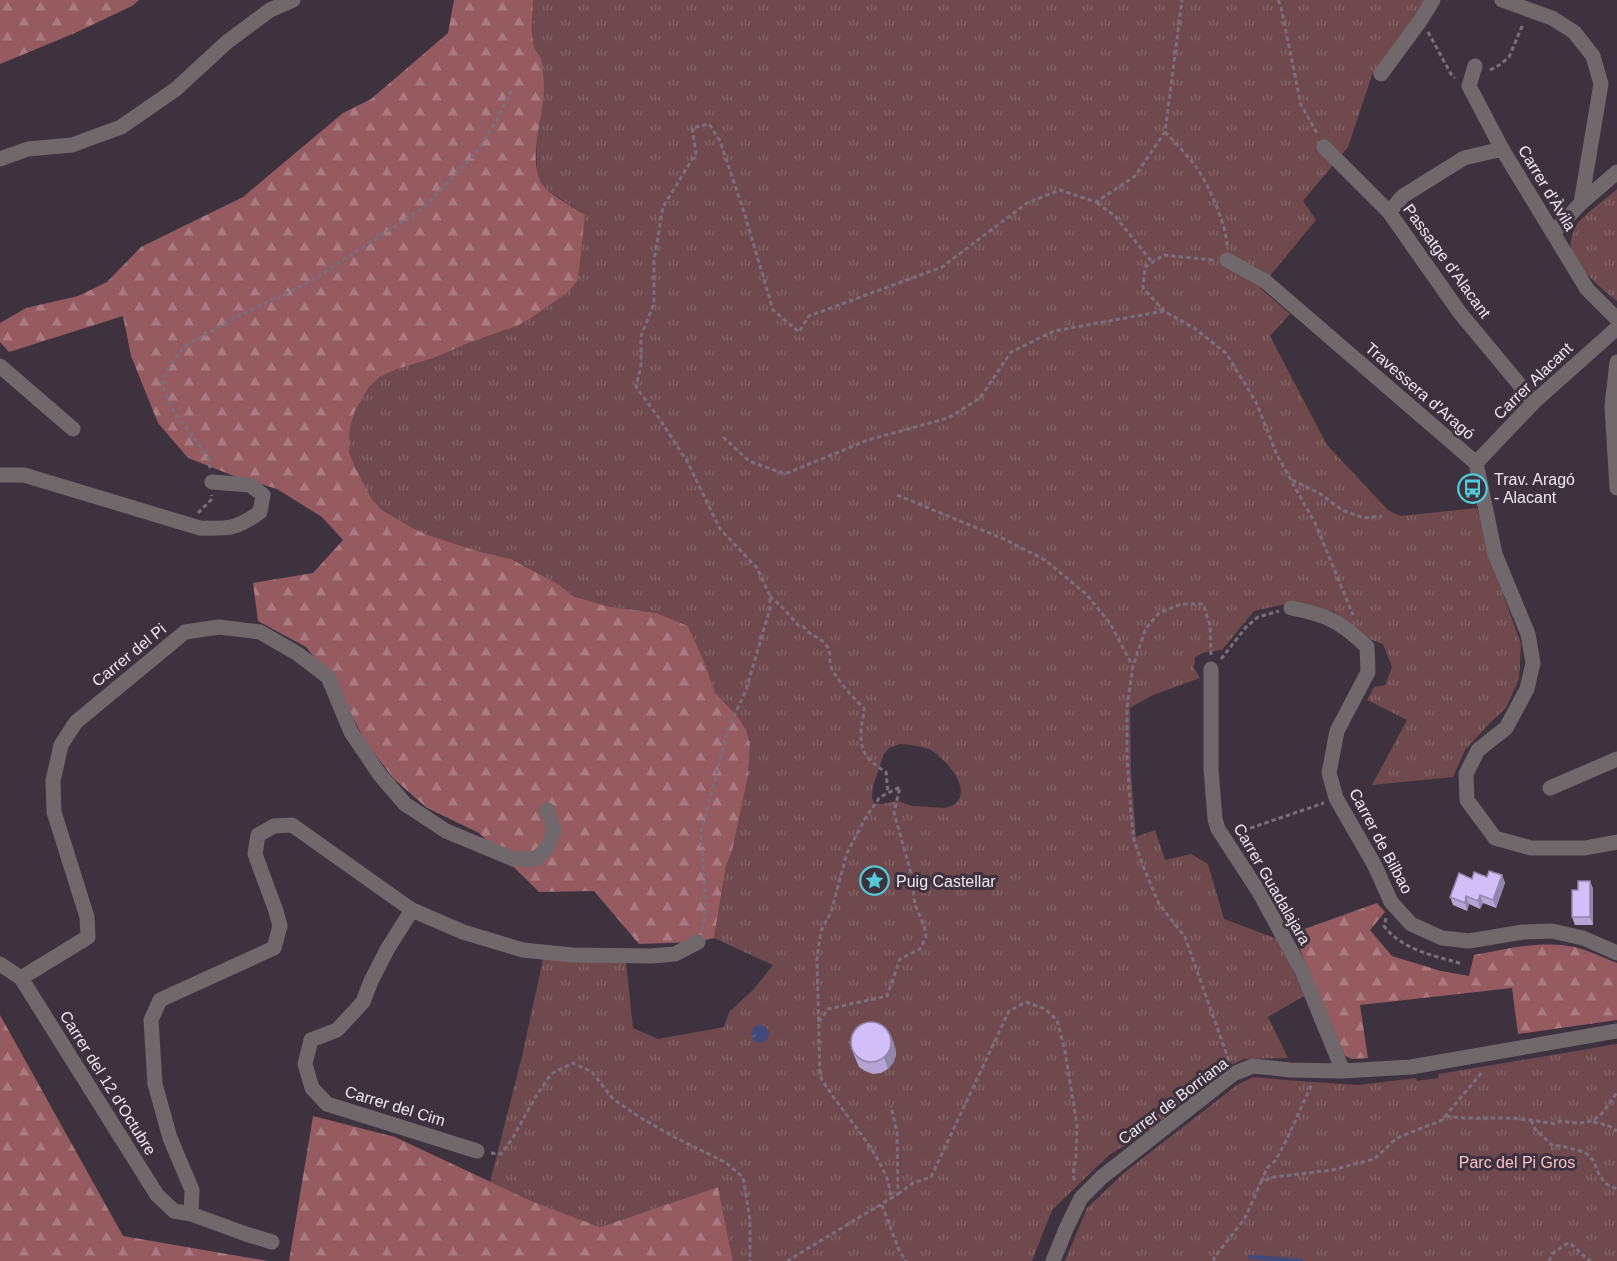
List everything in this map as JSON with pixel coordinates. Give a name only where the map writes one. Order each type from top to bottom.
[{"type":"street","points":[[0,159],[28,149],[72,144],[121,127],[176,89],[227,42],[270,10],[293,0]]},
{"type":"street","points":[[1381,74],[1433,0]]},
{"type":"street","points":[[1502,0],[1552,18],[1574,32],[1593,56],[1601,84],[1581,203]]},
{"type":"street","name":"Carrer d'Àvila","points":[[1475,66],[1469,86],[1502,149],[1587,289],[1617,319]]},
{"type":"street","name":"Passatge d'Alacant","points":[[1324,147],[1389,212],[1460,313],[1534,402]]},
{"type":"street","points":[[1389,212],[1402,196],[1464,158],[1502,149]]},
{"type":"street","points":[[1553,233],[1581,203],[1617,172]]},
{"type":"street","name":"Travessera d'Aragó","points":[[1227,260],[1265,281],[1476,463],[1495,554],[1528,634],[1533,663],[1527,688],[1506,728],[1478,750],[1466,774],[1467,800],[1495,838],[1504,841],[1531,848],[1585,848],[1617,843]]},
{"type":"street","name":"Carrer Alacant","points":[[1476,463],[1534,402],[1617,328]]},
{"type":"street","points":[[1617,362],[1612,406],[1617,488]]},
{"type":"street","points":[[0,366],[73,429]]},
{"type":"street","points":[[0,475],[24,475],[200,528],[224,529],[245,523],[261,512],[263,495],[250,485],[212,482]]},
{"type":"street","name":"Carrer de Bilbao","points":[[1291,608],[1336,621],[1366,647],[1368,672],[1337,731],[1329,773],[1336,798],[1376,866],[1391,902],[1412,924],[1442,938],[1469,941],[1523,932],[1552,931],[1583,938],[1617,953]]},
{"type":"street","name":"Carrer del Pi","points":[[21,978],[88,937],[87,917],[54,812],[53,781],[61,745],[76,722],[185,632],[219,627],[261,632],[298,654],[328,677],[351,732],[380,775],[405,804],[446,831],[513,859],[536,859],[547,848],[554,831],[547,810]]},
{"type":"street","name":"Carrer Guadalajara","points":[[1211,669],[1211,769],[1215,819],[1218,829],[1259,892],[1302,971],[1342,1071]]},
{"type":"street","points":[[1550,788],[1617,759]]},
{"type":"street","points":[[191,1214],[192,1190],[170,1138],[155,1084],[151,1020],[160,1000],[274,948],[280,926],[255,854],[258,835],[274,826],[292,825],[412,910],[463,932],[523,950],[572,955],[651,956],[675,954],[698,942]]},
{"type":"street","name":"Carrer del Cim","points":[[412,910],[388,948],[363,1002],[337,1030],[311,1040],[305,1064],[312,1088],[327,1104],[477,1151]]},
{"type":"street","name":"Carrer del 12 d'Octubre","points":[[0,964],[21,978],[157,1195],[174,1210],[272,1242]]},
{"type":"street","name":"Carrer de Borriana","points":[[1053,1261],[1081,1198],[1102,1177],[1233,1074],[1253,1066],[1317,1071],[1410,1067],[1617,1031]]},
{"type":"path","points":[[1096,202],[1135,176],[1165,132],[1182,0]]},
{"type":"path","points":[[1277,0],[1281,7],[1302,105],[1324,147]]},
{"type":"path","points":[[1509,57],[1525,18]]},
{"type":"path","points":[[1429,34],[1451,74]]},
{"type":"path","points":[[186,524],[212,500],[212,482],[209,459],[172,409],[162,385],[170,364],[185,346],[239,316],[311,281],[423,208],[475,154],[494,125],[512,89]]},
{"type":"path","points":[[888,793],[886,772],[873,765],[865,757],[861,734],[864,708],[831,667],[828,647],[819,638],[807,632],[804,626],[798,625],[770,596],[757,568],[720,529],[688,463],[636,387],[641,365],[642,336],[654,304],[654,261],[663,207],[696,153],[692,128],[709,124],[720,141],[773,310],[799,332],[809,316],[942,267],[1027,203],[1060,190],[1096,202],[1115,216],[1152,262]]},
{"type":"path","points":[[1165,132],[1198,169],[1217,206],[1227,235],[1227,260],[1164,255],[1145,267],[1143,288],[1164,311],[1194,328],[1226,353],[1256,402],[1277,455],[1316,525],[1354,618]]},
{"type":"path","points":[[723,437],[748,462],[785,474],[868,440],[948,418],[980,398],[1011,352],[1054,332],[1164,311]]},
{"type":"path","points":[[1292,480],[1319,492],[1342,510],[1364,518],[1382,516]]},
{"type":"path","points":[[897,495],[1006,540],[1045,560],[1086,594],[1110,622],[1133,666]]},
{"type":"path","points":[[698,942],[705,919],[701,833],[728,729],[746,690],[770,608],[770,596]]},
{"type":"path","points":[[1211,669],[1210,625],[1203,604],[1181,604],[1159,613],[1146,628],[1133,666],[1127,707],[1127,756],[1134,840],[1159,904],[1185,937],[1233,1074]]},
{"type":"path","points":[[1211,669],[1247,626],[1258,617],[1291,608]]},
{"type":"path","points":[[819,1022],[828,1009],[887,996],[900,959],[920,949],[926,938],[924,925],[915,905],[911,873],[894,813],[900,787],[880,797],[866,817],[847,853],[831,912],[821,931],[817,959],[820,1076],[871,1149],[887,1177],[891,1199]]},
{"type":"path","points":[[1234,834],[1323,804]]},
{"type":"path","points":[[787,1261],[882,1205],[913,1183],[931,1177],[1010,1011],[1026,1002],[1045,1009],[1057,1020],[1065,1051],[1077,1125],[1073,1175],[1081,1198]]},
{"type":"path","points":[[1261,1182],[1274,1177],[1332,1170],[1374,1159],[1397,1138],[1442,1120],[1485,1068],[1494,1052]]},
{"type":"path","points":[[477,1151],[501,1154],[551,1074],[573,1063],[592,1072],[614,1099],[641,1118],[725,1162],[743,1177],[750,1220],[750,1261]]},
{"type":"path","points":[[1214,1261],[1245,1218],[1267,1168],[1275,1161],[1286,1142],[1317,1071]]},
{"type":"path","points":[[1593,1122],[1604,1112],[1617,1092]]},
{"type":"path","points":[[891,1106],[897,1134],[898,1194]]},
{"type":"path","points":[[1446,1116],[1504,1118],[1555,1124],[1560,1120],[1576,1123],[1593,1122],[1617,1131]]},
{"type":"path","points":[[1531,1120],[1535,1129],[1553,1146],[1565,1145],[1575,1150],[1585,1151],[1592,1156],[1607,1184],[1617,1189]]},
{"type":"path","points":[[882,1205],[899,1250],[906,1261]]},
{"type":"path","points":[[1549,1261],[1552,1254],[1568,1243],[1575,1246],[1584,1257],[1591,1261]]},
{"type":"green space","points":[[0,0],[139,0],[132,6],[75,33],[0,64]]},
{"type":"green space","points":[[454,0],[533,0],[533,42],[541,59],[544,83],[536,148],[537,172],[541,183],[548,191],[585,215],[578,280],[568,292],[517,326],[380,377],[369,387],[354,413],[349,433],[349,452],[372,499],[382,510],[411,527],[477,551],[511,559],[558,584],[573,596],[606,606],[656,613],[688,626],[715,692],[738,717],[746,730],[750,745],[748,777],[732,851],[726,866],[714,938],[698,942],[639,944],[594,891],[539,892],[479,833],[427,808],[394,779],[365,741],[337,686],[306,647],[258,621],[253,583],[313,573],[343,540],[322,517],[277,489],[234,476],[188,458],[158,423],[131,356],[123,316],[9,352],[0,342],[0,323],[26,308],[78,296],[107,282],[141,247],[243,197],[343,113],[371,99],[448,33]]},
{"type":"green space","points":[[533,0],[1426,0],[1372,75],[1348,147],[1303,201],[1316,220],[1260,288],[1290,314],[1270,336],[1327,445],[1388,510],[1400,516],[1477,508],[1487,549],[1521,644],[1519,679],[1506,708],[1465,750],[1453,777],[1372,785],[1407,720],[1367,700],[1374,687],[1385,685],[1392,667],[1383,644],[1369,639],[1334,612],[1291,603],[1254,611],[1222,650],[1205,652],[1195,657],[1194,668],[1200,678],[1153,695],[1130,708],[1131,773],[1136,837],[1155,830],[1165,860],[1191,854],[1208,864],[1224,919],[1280,940],[1304,996],[1268,1017],[1288,1058],[1244,1059],[1217,1072],[1150,1130],[1109,1155],[1052,1210],[1032,1261],[733,1261],[718,1187],[600,1227],[529,1200],[490,1182],[522,1056],[543,959],[626,963],[633,1028],[658,1039],[724,1027],[729,1012],[753,990],[773,965],[714,938],[726,866],[732,851],[748,777],[750,745],[738,717],[715,692],[688,626],[656,613],[606,606],[573,596],[558,584],[511,559],[477,551],[411,527],[382,510],[372,499],[349,452],[349,433],[354,413],[369,387],[380,377],[517,326],[567,292],[585,215],[541,186],[537,171],[536,140],[543,105],[544,73],[533,45]],"holes":[[[900,744],[929,750],[946,763],[953,771],[961,789],[960,797],[955,804],[945,808],[912,806],[898,801],[874,803],[873,786],[884,754],[889,748]]]},
{"type":"green space","points":[[1617,189],[1617,301],[1575,260],[1571,242],[1578,223]]},
{"type":"green space","points":[[1377,903],[1385,912],[1370,930],[1392,956],[1441,971],[1469,976],[1474,955],[1544,944],[1574,947],[1617,963],[1617,1020],[1518,1034],[1512,988],[1360,1005],[1368,1058],[1352,1059],[1345,1056],[1293,933]]},
{"type":"green space","points":[[0,1015],[123,1236],[268,1261],[0,1261]]},
{"type":"green space","name":"Parc del Pi Gros","points":[[1617,1044],[1617,1261],[1065,1261],[1087,1208],[1125,1172],[1237,1085],[1253,1077],[1358,1085],[1416,1078],[1417,1081],[1438,1078],[1439,1074]]},
{"type":"green space","points":[[313,1116],[395,1137],[529,1200],[600,1227],[718,1187],[733,1261],[289,1261]]},
{"type":"water","points":[[760,1025],[766,1028],[769,1034],[766,1040],[760,1043],[754,1040],[751,1034],[754,1028]]},
{"type":"building","points":[[1489,871],[1502,875],[1493,900],[1480,895],[1478,901],[1466,896],[1465,903],[1450,897],[1459,873],[1472,879],[1474,872],[1487,877]]},
{"type":"building","points":[[1578,881],[1590,881],[1590,917],[1572,917],[1572,890],[1578,890]]},
{"type":"building","points":[[871,1022],[879,1023],[885,1028],[890,1034],[890,1050],[885,1056],[879,1061],[871,1062],[863,1061],[857,1056],[852,1050],[851,1042],[852,1034],[857,1028],[863,1023]]},
{"type":"waterway","points":[[1250,1257],[1301,1261]]},
{"type":"place","name":"Trav. Aragó - Alacant","points":[[1473,488]]},
{"type":"place","name":"Puig Castellar","points":[[875,881]]}]
